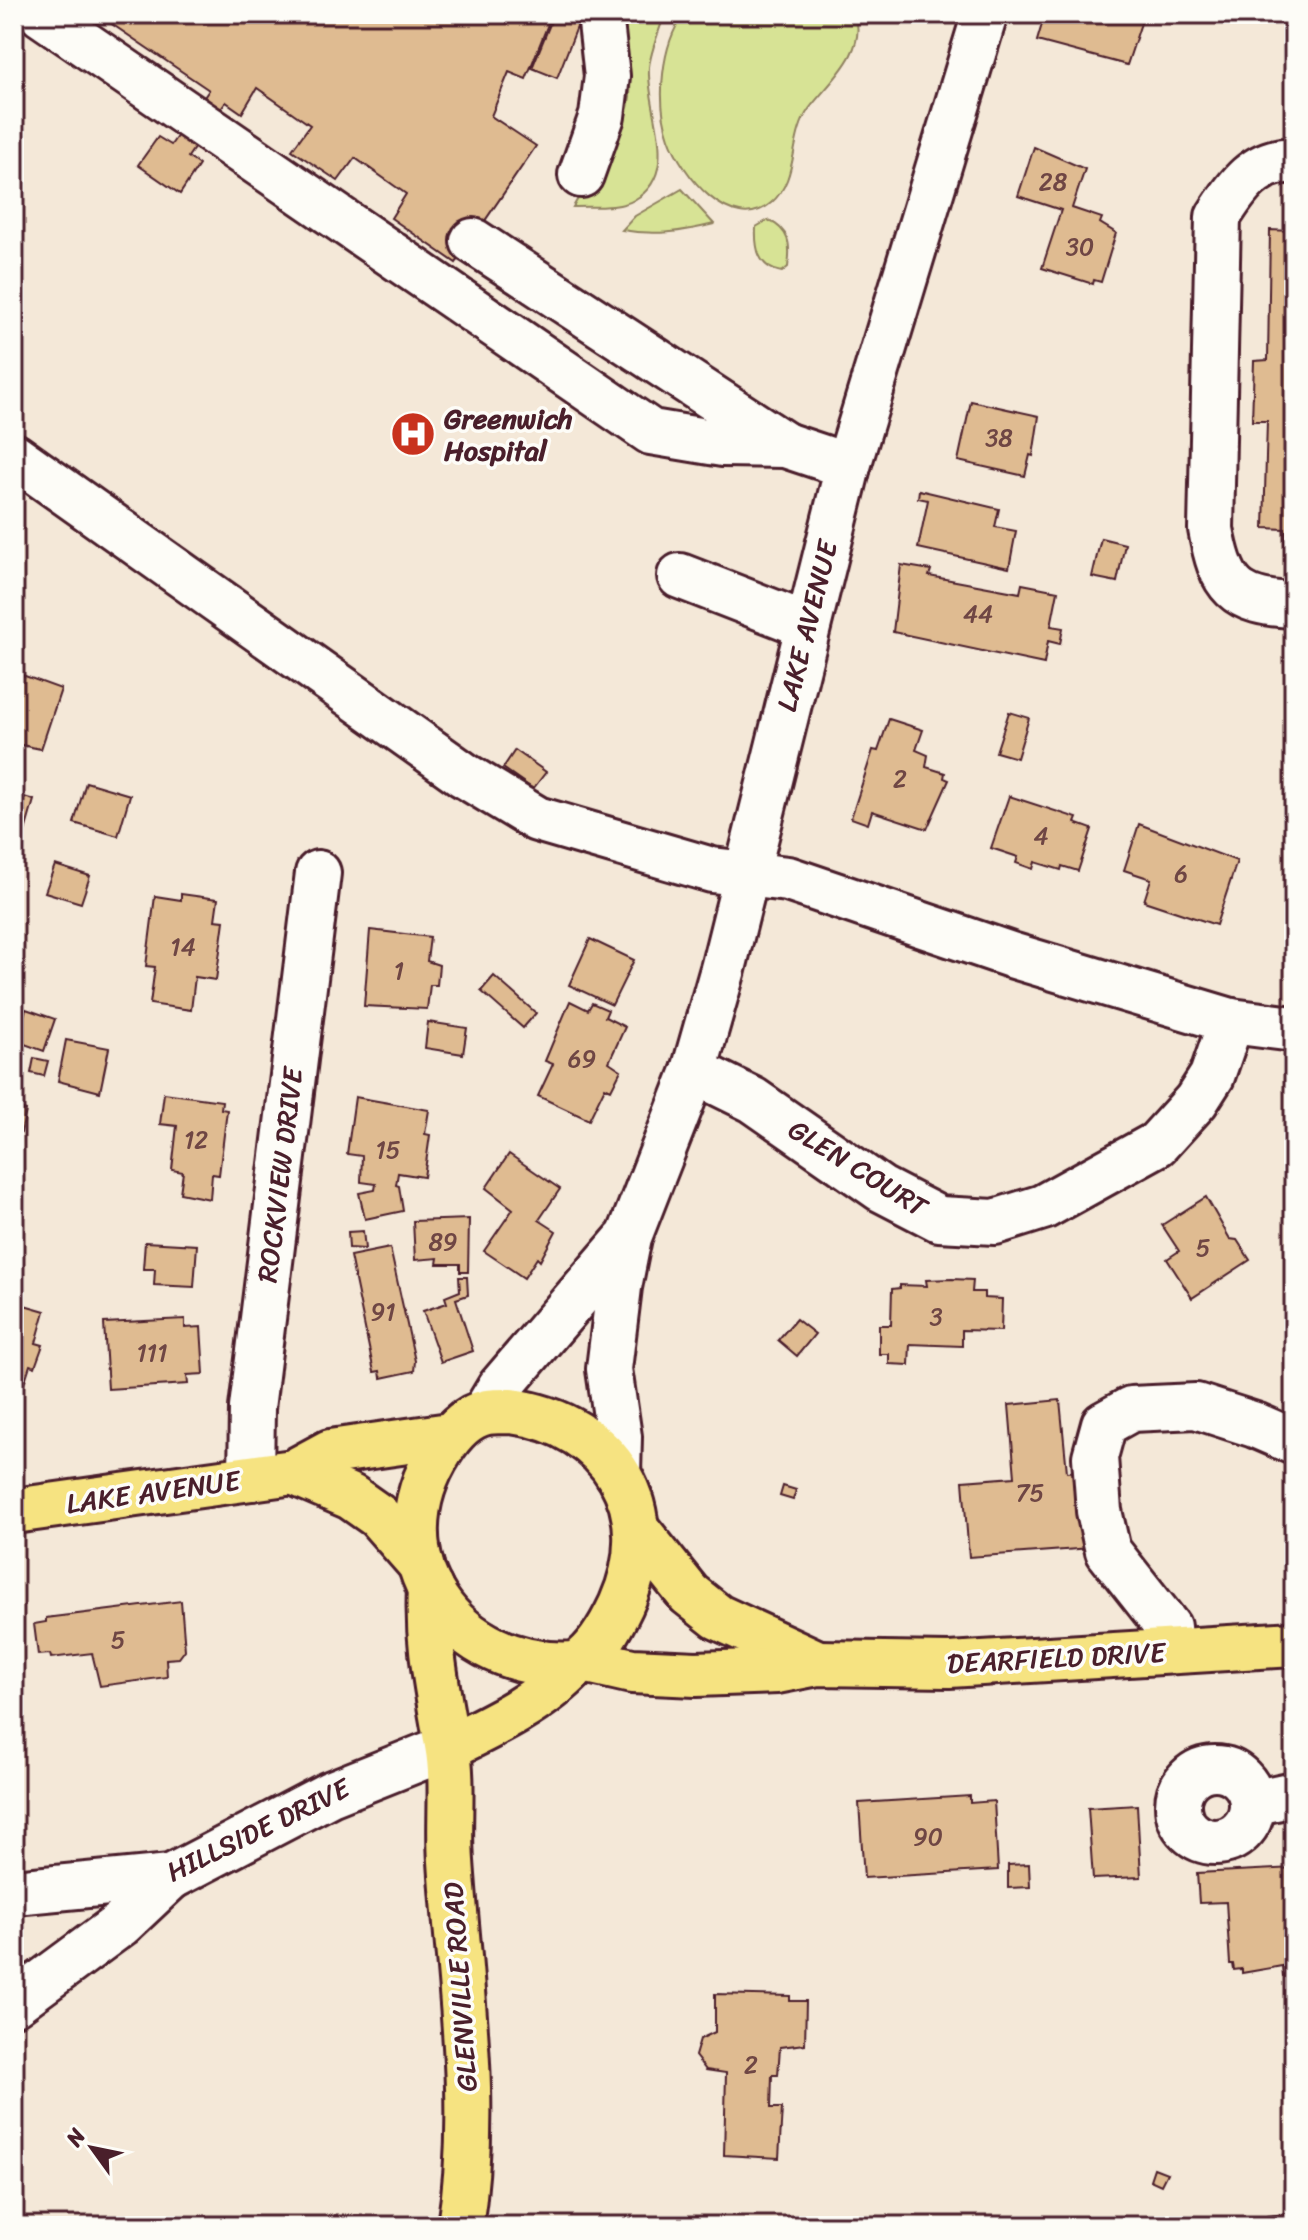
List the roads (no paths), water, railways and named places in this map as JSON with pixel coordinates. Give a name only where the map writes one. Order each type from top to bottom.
[{"type":"main road","points":[[426,1576],[418,1518],[421,1496],[428,1473],[468,1424],[534,1414],[572,1428],[602,1450],[618,1474],[634,1508],[636,1528],[625,1596],[614,1619],[580,1662],[551,1688],[497,1724],[448,1747]]},
{"type":"main road","name":"LAKE AVENUE","points":[[14,1511],[272,1475],[330,1452],[468,1424]]},
{"type":"main road","points":[[272,1475],[351,1497],[378,1516],[426,1576],[462,1633],[482,1646],[530,1664],[580,1662]]},
{"type":"main road","name":"DEARFIELD DRIVE","points":[[636,1528],[689,1594],[718,1617],[818,1663]]},
{"type":"main road","name":"GLENVILLE ROAD","points":[[426,1576],[428,1630],[436,1697],[448,1747],[451,1859],[467,2049],[469,2158],[460,2226]]},
{"type":"main road","name":"DEARFIELD DRIVE","points":[[580,1662],[632,1671],[696,1674],[777,1671],[818,1663],[949,1665],[1294,1644]]},
{"type":"street","points":[[41,14],[651,432],[723,444],[785,445]]},
{"type":"street","points":[[581,175],[602,116],[607,76],[600,14]]},
{"type":"street","name":"LAKE AVENUE","points":[[618,1474],[619,1437],[609,1369],[629,1237],[694,1071],[747,874],[806,625],[848,466],[985,14]]},
{"type":"street","points":[[1294,161],[1283,160],[1259,168],[1237,186],[1218,217],[1211,529],[1217,563],[1232,587],[1258,604],[1294,605]]},
{"type":"street","points":[[473,241],[785,445],[848,466]]},
{"type":"street","points":[[14,456],[451,766],[537,819],[712,870],[788,879],[1011,955],[1231,1021],[1294,1029]]},
{"type":"street","points":[[680,576],[806,625]]},
{"type":"street","name":"ROCKVIEW DRIVE","points":[[272,1475],[252,1408],[318,873]]},
{"type":"street","name":"GLEN COURT","points":[[694,1071],[753,1100],[881,1189],[939,1219],[995,1222],[1043,1207],[1157,1144],[1196,1101],[1212,1076],[1231,1021]]},
{"type":"street","name":"LAKE AVENUE","points":[[468,1424],[629,1237]]},
{"type":"street","points":[[1170,1651],[1168,1627],[1108,1551],[1099,1511],[1095,1457],[1104,1424],[1131,1409],[1196,1406],[1255,1425],[1294,1442]]},
{"type":"street","name":"HILLSIDE DRIVE","points":[[14,1892],[171,1877],[358,1782],[448,1747]]},
{"type":"street","points":[[1252,1803],[1294,1794]]},
{"type":"street","points":[[14,2003],[121,1924],[171,1877]]},
{"type":"place","name":"Greenwich Hospital","points":[[413,434]]}]
